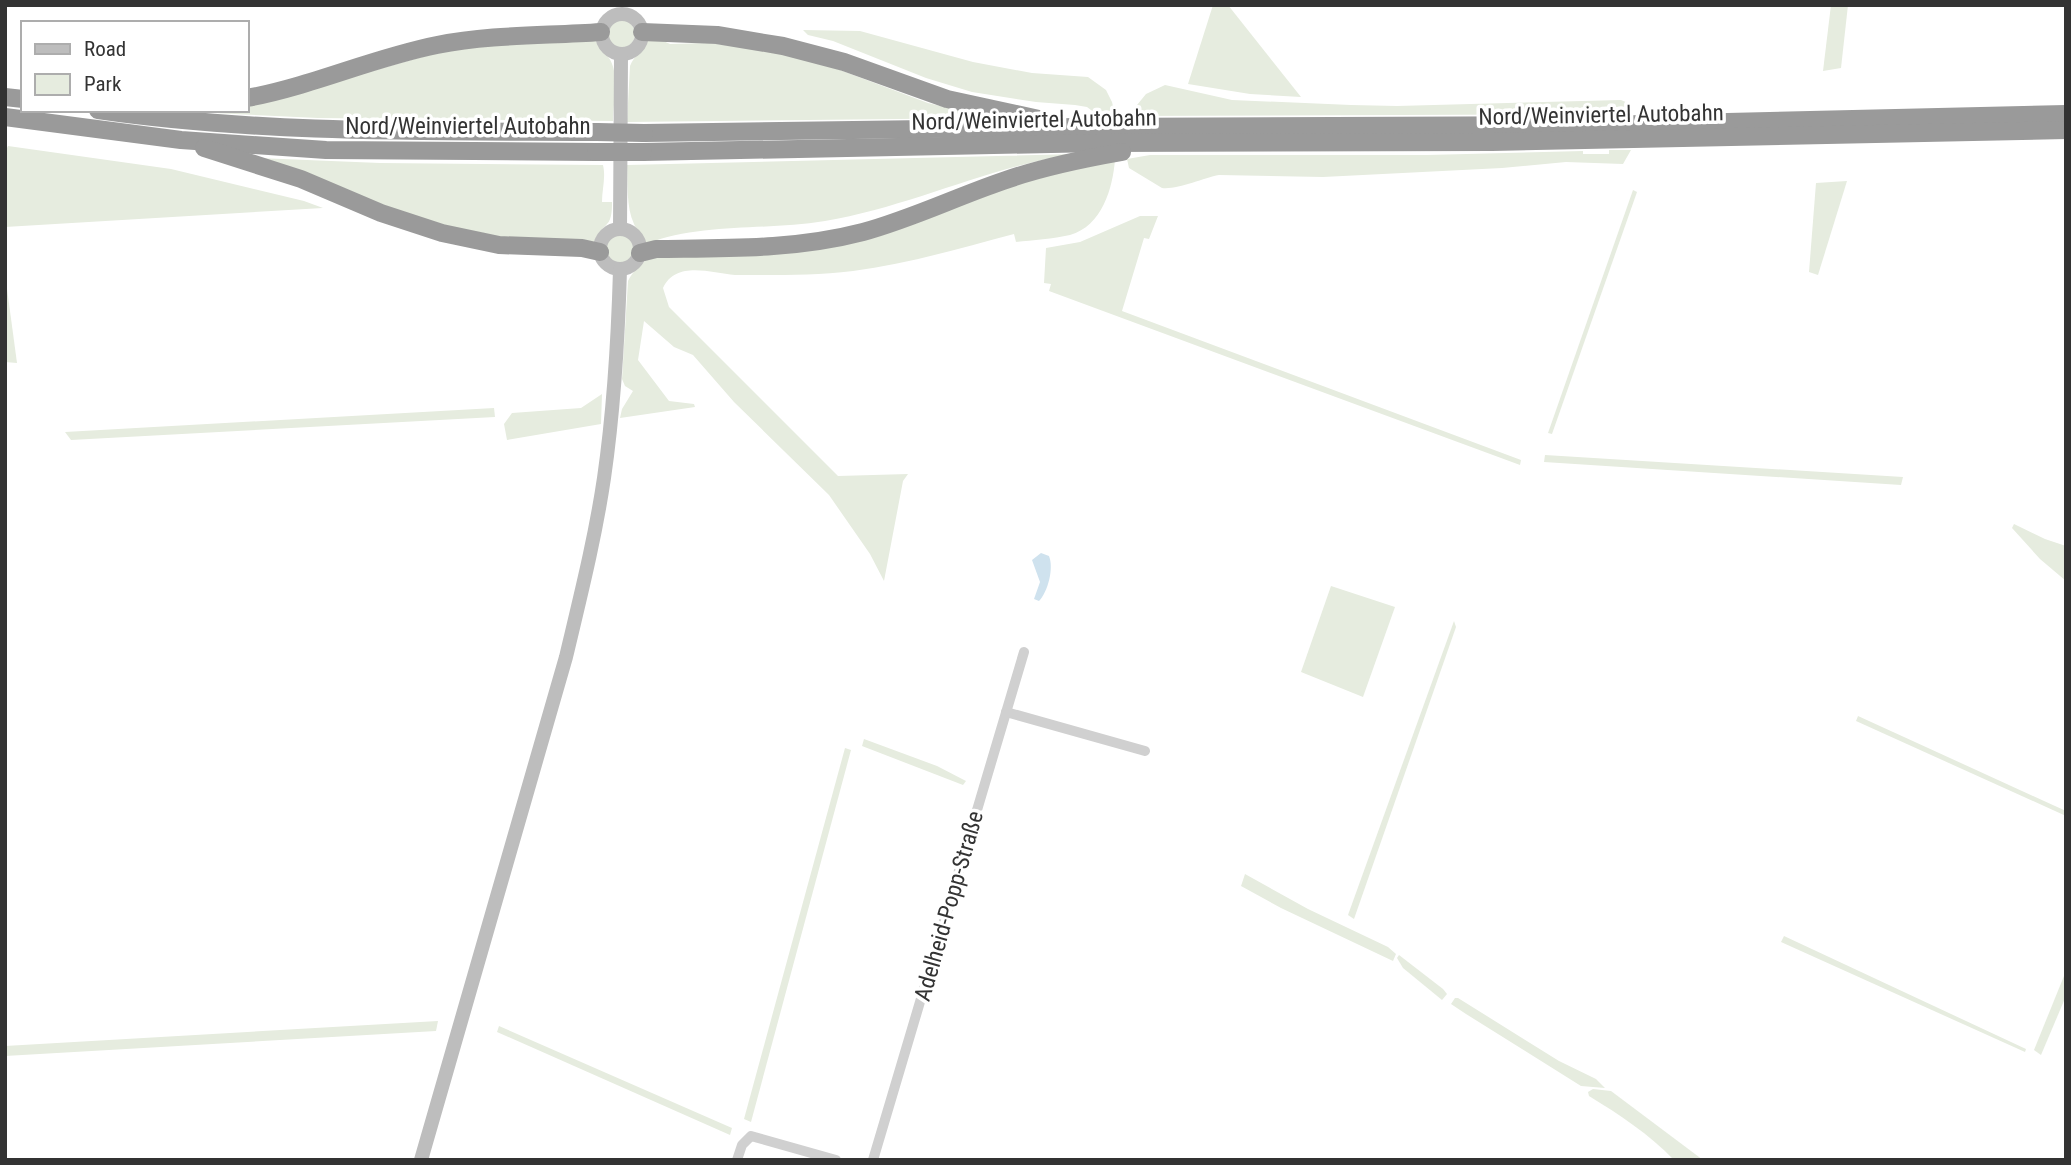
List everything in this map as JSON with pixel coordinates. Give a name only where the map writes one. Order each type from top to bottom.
[{"type":"highway","points":[[248,99],[305,85],[397,55],[453,42],[510,35],[601,32]]},
{"type":"highway","points":[[642,32],[716,36],[783,46],[844,62],[947,99],[1079,127]]},
{"type":"highway","name":"Nord/Weinviertel Autobahn","points":[[113,112],[181,121],[296,129],[644,133],[1079,127],[1600,125],[2066,114]]},
{"type":"highway","name":"Nord/Weinviertel Autobahn","points":[[5,117],[181,140],[373,152],[643,152],[1175,143],[1492,142],[2066,130]]},
{"type":"highway","points":[[181,140],[300,178],[382,213],[442,233],[499,245],[582,248],[600,252]]},
{"type":"highway","points":[[640,253],[656,249],[759,248],[840,237],[902,220],[1042,168],[1175,143]]},
{"type":"main road","points":[[622,14],[633,17],[642,32],[638,46],[630,53],[621,55],[607,49],[601,32],[606,21],[622,14]]},
{"type":"main road","points":[[620,229],[621,55]]},
{"type":"main road","points":[[620,229],[636,236],[640,253],[634,264],[620,270],[608,266],[600,252],[604,236],[620,229]]},
{"type":"main road","points":[[421,1160],[566,657],[585,579],[608,445],[616,365],[620,270]]},
{"type":"street","name":"Adelheid-Popp-Straße","points":[[873,1160],[1024,652]]},
{"type":"street","points":[[1006,712],[1145,751]]},
{"type":"street","points":[[737,1160],[744,1140],[755,1136],[836,1160]]},
{"type":"green space","points":[[1213,5],[1228,5],[1301,97],[1250,94],[1188,84]]},
{"type":"green space","points":[[1831,5],[1848,5],[1841,68],[1823,71]]},
{"type":"green space","points":[[621,20],[631,24],[635,34],[631,44],[621,48],[611,44],[607,34],[611,24]]},
{"type":"green space","points":[[803,30],[860,31],[973,62],[1032,73],[1088,77],[1106,90],[1115,115],[1099,116],[1087,107],[972,92],[926,78],[833,41],[808,35]]},
{"type":"green space","points":[[647,39],[659,39],[670,44],[709,43],[773,51],[832,67],[928,103],[990,118],[627,122],[630,66]]},
{"type":"green space","points":[[596,41],[609,58],[614,72],[613,121],[318,118],[214,113],[248,112],[248,106],[440,52],[499,43]]},
{"type":"green space","points":[[1165,85],[1232,100],[1351,105],[1621,100],[1628,103],[1631,114],[1128,116],[1146,94]]},
{"type":"green space","points":[[8,146],[171,169],[323,208],[5,227],[5,152]]},
{"type":"green space","points":[[1609,150],[1631,150],[1623,164],[1566,162],[1323,177],[1219,175],[1168,188],[1162,188],[1129,168],[1127,159],[1150,155],[1427,155],[1583,151],[1583,154],[1609,154]]},
{"type":"green space","points":[[1076,154],[1012,168],[857,215],[802,224],[690,233],[646,244],[631,217],[629,203],[627,165]]},
{"type":"green space","points":[[258,158],[380,163],[603,165],[602,202],[612,202],[611,214],[609,222],[594,243],[521,241],[443,227]]},
{"type":"green space","points":[[1115,159],[1112,182],[1098,215],[1081,230],[1070,235],[1016,242],[1014,234],[914,260],[841,272],[735,275],[685,271],[669,279],[663,288],[669,307],[838,476],[908,474],[903,481],[884,581],[870,554],[829,495],[734,402],[693,355],[674,347],[644,321],[638,360],[669,401],[694,404],[695,407],[620,418],[622,409],[633,391],[625,386],[622,379],[628,281],[638,267],[649,259],[752,255],[1012,184]]},
{"type":"green space","points":[[1847,181],[1818,275],[1809,272],[1816,183]]},
{"type":"green space","points":[[1633,190],[1637,192],[1552,434],[1548,433]]},
{"type":"green space","points":[[1140,216],[1158,216],[1149,239],[1144,238],[1122,311],[1521,460],[1520,465],[1049,291],[1051,284],[1044,283],[1046,248],[1080,242]]},
{"type":"green space","points":[[620,235],[630,239],[634,249],[630,259],[620,263],[610,259],[606,249],[610,239]]},
{"type":"green space","points":[[5,274],[17,363],[5,362]]},
{"type":"green space","points":[[602,394],[601,424],[507,440],[504,424],[512,413],[581,408]]},
{"type":"green space","points":[[494,408],[495,417],[71,440],[65,432]]},
{"type":"green space","points":[[1545,455],[1903,477],[1901,485],[1544,462]]},
{"type":"green space","points":[[2014,524],[2066,546],[2066,581],[2040,559],[2012,528]]},
{"type":"green space","points":[[1331,586],[1395,607],[1363,697],[1301,672]]},
{"type":"green space","points":[[1454,621],[1456,627],[1354,919],[1348,915]]},
{"type":"green space","points":[[1858,716],[2066,811],[2066,816],[1856,721]]},
{"type":"green space","points":[[864,739],[937,766],[966,781],[963,785],[862,746]]},
{"type":"green space","points":[[845,748],[851,750],[751,1122],[744,1119]]},
{"type":"green space","points":[[1245,874],[1308,909],[1388,947],[1396,954],[1393,961],[1241,886]]},
{"type":"green space","points":[[1784,936],[2026,1049],[2025,1052],[1781,942]]},
{"type":"green space","points":[[1399,955],[1443,989],[1447,994],[1442,1000],[1403,968],[1397,958]]},
{"type":"green space","points":[[2066,971],[2066,996],[2041,1055],[2034,1050]]},
{"type":"green space","points":[[1455,998],[1559,1061],[1596,1079],[1605,1088],[1581,1086],[1451,1004]]},
{"type":"green space","points":[[438,1021],[436,1031],[5,1056],[5,1046]]},
{"type":"green space","points":[[499,1026],[732,1128],[730,1135],[497,1032]]},
{"type":"green space","points":[[1593,1089],[1611,1091],[1703,1160],[1674,1160],[1634,1125],[1589,1096],[1588,1092]]},
{"type":"water","points":[[1041,553],[1049,556],[1051,567],[1047,586],[1039,601],[1034,599],[1040,582],[1032,560]]}]
